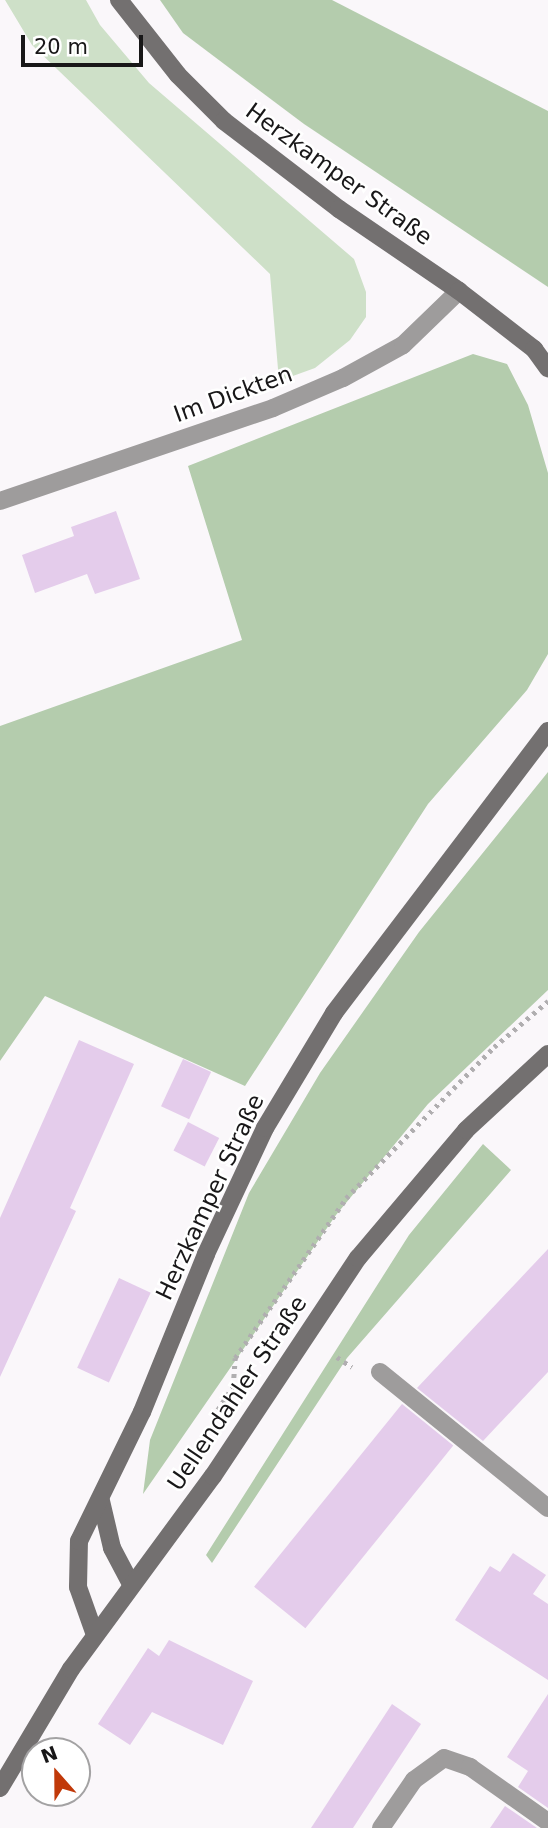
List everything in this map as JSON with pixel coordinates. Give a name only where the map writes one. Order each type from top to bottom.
[{"type":"main road","name":"Herzkamper Straße","points":[[119,0],[178,75],[224,121],[339,209],[459,290],[534,349],[548,368]]},
{"type":"main road","name":"Herzkamper Straße","points":[[95,1634],[75,1570],[79,1541],[101,1501],[265,1128],[334,1013],[548,731]]},
{"type":"main road","name":"Uellendahler Straße","points":[[0,1788],[95,1634],[213,1476],[358,1258],[466,1130],[548,1054]]},
{"type":"main road","points":[[101,1501],[112,1548],[131,1584]]},
{"type":"street","name":"Im Dickten","points":[[0,501],[273,408],[343,378],[403,345],[459,290]]},
{"type":"street","points":[[380,1372],[548,1508]]},
{"type":"street","points":[[381,1828],[414,1780],[444,1758],[470,1767],[548,1822]]},
{"type":"path","points":[[337,1357],[355,1370]]},
{"type":"green space","points":[[5,0],[86,0],[100,25],[149,83],[354,259],[366,292],[366,317],[350,340],[315,368],[279,381],[270,274],[32,45]]},
{"type":"green space","points":[[160,0],[332,0],[548,111],[548,287],[304,124],[183,33]]},
{"type":"green space","points":[[473,354],[507,364],[528,405],[548,473],[548,654],[527,690],[428,804],[245,1086],[45,996],[0,1061],[0,726],[242,640],[188,466]]},
{"type":"green space","points":[[548,772],[548,990],[428,1104],[336,1215],[143,1494],[150,1440],[249,1193],[320,1073],[419,932]]},
{"type":"green space","points":[[483,1144],[511,1170],[347,1358],[212,1563],[206,1555],[409,1235]]},
{"type":"building","points":[[116,511],[140,579],[95,594],[87,574],[35,593],[22,555],[74,536],[71,527]]},
{"type":"building","points":[[79,1040],[134,1064],[70,1208],[76,1211],[0,1377],[0,1218]]},
{"type":"building","points":[[183,1059],[211,1072],[189,1119],[161,1106]]},
{"type":"building","points":[[188,1122],[219,1138],[205,1166],[173,1151]]},
{"type":"building","points":[[548,1249],[548,1372],[483,1441],[417,1388]]},
{"type":"building","points":[[119,1278],[151,1293],[109,1383],[77,1368]]},
{"type":"building","points":[[402,1404],[453,1446],[305,1628],[254,1587]]},
{"type":"building","points":[[513,1553],[546,1575],[533,1594],[548,1604],[548,1680],[455,1620],[490,1566],[500,1572]]},
{"type":"building","points":[[169,1640],[253,1681],[223,1745],[152,1712],[130,1745],[98,1724],[148,1648],[159,1656]]},
{"type":"building","points":[[548,1694],[548,1808],[518,1787],[528,1771],[507,1757]]},
{"type":"building","points":[[392,1704],[421,1724],[353,1828],[311,1828]]},
{"type":"building","points":[[505,1806],[537,1828],[490,1828]]}]
